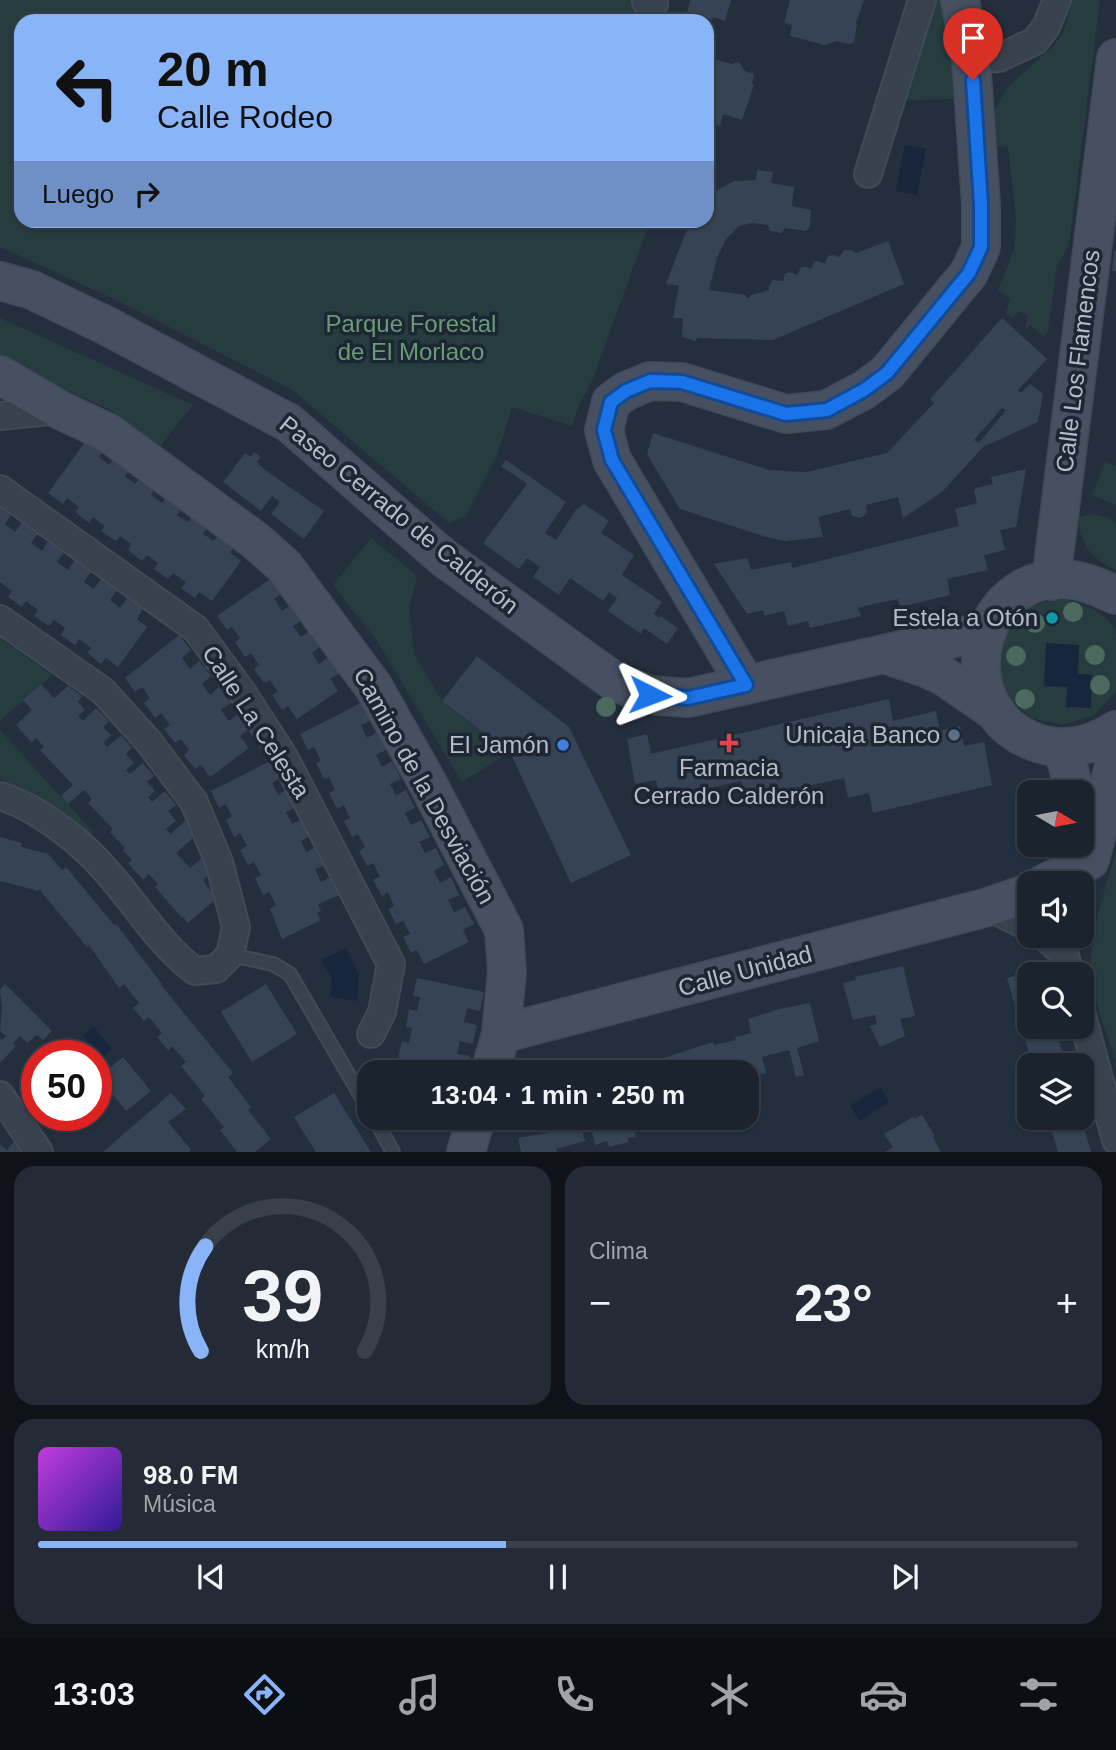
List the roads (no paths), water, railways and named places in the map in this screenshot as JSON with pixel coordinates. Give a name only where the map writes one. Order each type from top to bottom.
[{"type":"street","points":[[868,174],[922,0]]},
{"type":"street","points":[[746,685],[612,460],[604,430],[611,402],[626,391],[650,381],[682,382],[786,414],[827,410],[864,390],[887,373],[969,273],[981,247],[981,205],[971,59],[960,0]]},
{"type":"street","points":[[971,59],[999,58],[1035,41],[1046,27],[1057,0]]},
{"type":"street","name":"Calle Los Flamencos","points":[[1051,581],[1111,139],[1116,58]]},
{"type":"street","name":"Paseo Cerrado de Calderón","points":[[0,281],[32,290],[107,326],[289,423],[444,558],[615,682],[650,695],[688,698],[986,631]]},
{"type":"street","name":"Camino de la Desviación","points":[[0,374],[60,410],[107,432],[256,541],[275,558],[306,594],[376,690],[503,930],[507,972],[501,1034],[494,1060]]},
{"type":"street","points":[[0,416],[60,410]]},
{"type":"street","name":"Calle La Celesta","points":[[0,489],[196,629],[242,692],[284,757],[391,964],[382,1012],[371,1034]]},
{"type":"street","points":[[1082,779],[1003,723],[988,702],[981,677],[981,652],[986,631],[998,612],[1013,596],[1032,585],[1051,581],[1083,581],[1116,595]]},
{"type":"street","points":[[0,620],[103,691],[149,742],[194,802],[219,862],[236,927],[230,955],[216,968],[195,971],[175,956],[108,872],[69,835],[14,800],[0,796]]},
{"type":"street","points":[[884,654],[945,677],[997,714]]},
{"type":"street","points":[[1082,779],[1073,748],[1098,741],[1116,730]]},
{"type":"street","name":"Calle Unidad","points":[[1054,871],[1064,860],[1081,865],[1082,779],[1116,758]]},
{"type":"street","name":"Calle Unidad","points":[[501,1034],[1017,898]]},
{"type":"street","points":[[988,907],[1017,921]]},
{"type":"street","points":[[1088,1039],[1116,1140]]},
{"type":"street","points":[[0,1095],[39,1152]]},
{"type":"street","points":[[466,1152],[472,1130]]},
{"type":"lane","points":[[230,955],[273,964],[290,974],[357,1089]]},
{"type":"lane","points":[[381,1130],[393,1152]]},
{"type":"water","points":[[905,145],[926,149],[917,195],[896,191]]},
{"type":"water","points":[[1046,643],[1079,645],[1078,674],[1092,675],[1091,708],[1066,707],[1067,687],[1044,686]]},
{"type":"water","points":[[346,948],[359,974],[357,1001],[330,997],[332,979],[321,960]]},
{"type":"water","points":[[94,1027],[105,1040],[86,1040],[83,1036]]},
{"type":"water","points":[[880,1087],[889,1102],[860,1121],[850,1106]]},
{"type":"place","name":"Estela a Otón","points":[[1052,618]]},
{"type":"place","name":"Unicaja Banco","points":[[954,735]]},
{"type":"place","name":"Farmacia Cerrado Calderón","points":[[729,743]]},
{"type":"place","name":"El Jamón","points":[[563,745]]},
{"type":"park label","name":"Parque Forestal de El Morlaco","points":[[411,338]]}]
